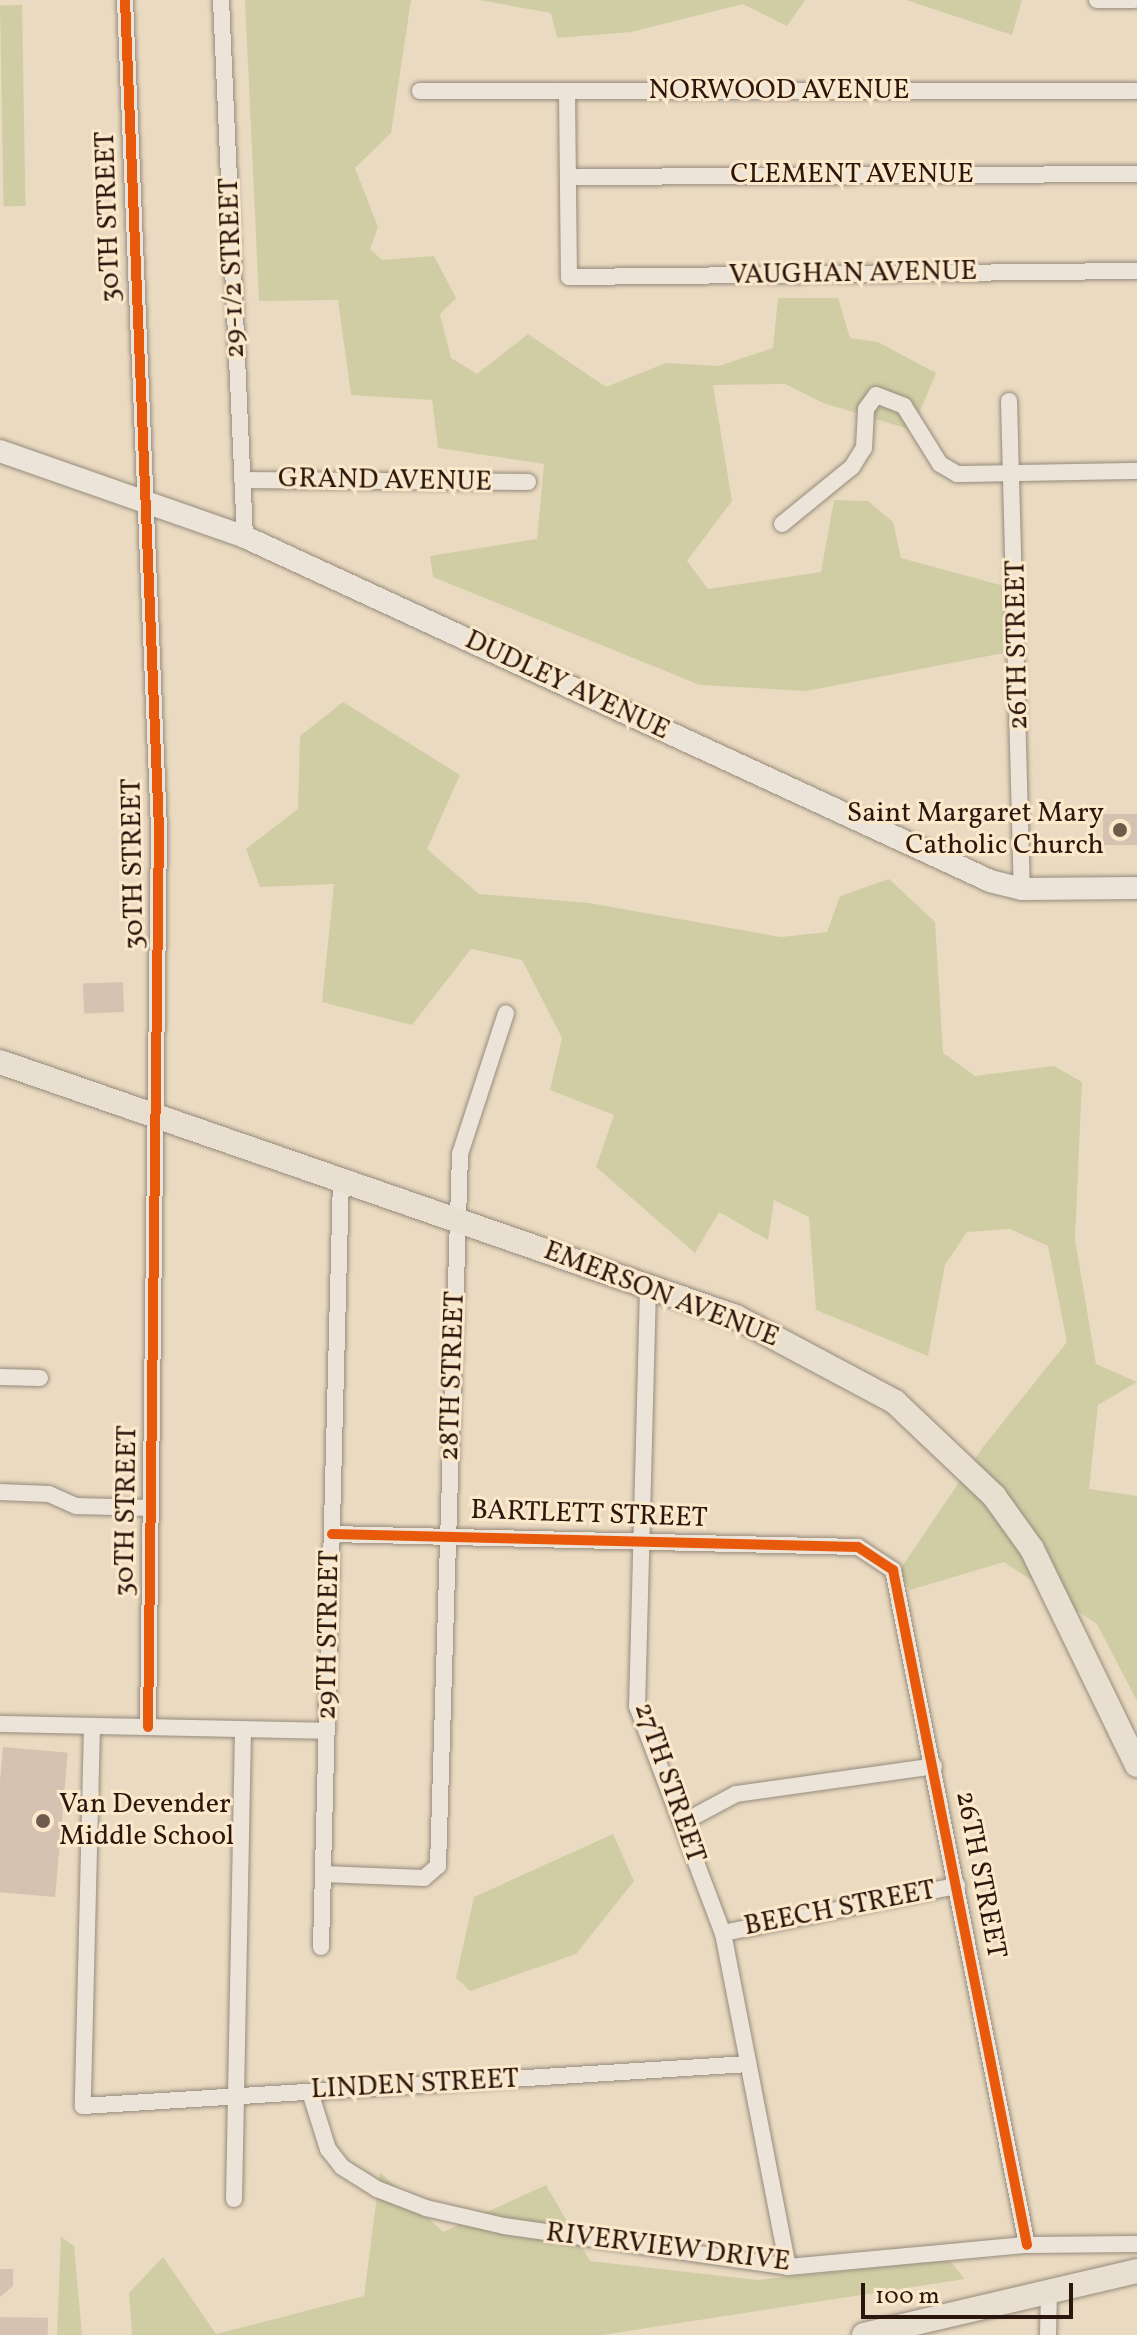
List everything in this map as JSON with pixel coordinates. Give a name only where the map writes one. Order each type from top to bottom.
[{"type":"main road","name":"EMERSON AVENUE","points":[[0,1062],[773,1334],[895,1402],[946,1446],[1032,1549],[1137,1765]]},
{"type":"main road","points":[[864,2335],[1137,2271]]},
{"type":"street","name":"30TH STREET","points":[[125,0],[142,499],[159,829],[148,1727]]},
{"type":"street","name":"29-1/2 STREET","points":[[221,0],[245,537]]},
{"type":"street","points":[[1098,0],[1134,0]]},
{"type":"street","name":"NORWOOD AVENUE","points":[[420,91],[1137,91]]},
{"type":"street","points":[[567,91],[568,177]]},
{"type":"street","name":"CLEMENT AVENUE","points":[[568,177],[1137,174]]},
{"type":"street","name":"VAUGHAN AVENUE","points":[[568,177],[569,277],[1137,271]]},
{"type":"street","points":[[782,524],[852,467],[864,448],[866,409],[876,395],[904,406],[940,464],[957,474],[1137,471]]},
{"type":"street","name":"26TH STREET","points":[[1009,401],[1022,889]]},
{"type":"street","name":"DUDLEY AVENUE","points":[[0,451],[245,537],[990,881],[1022,889],[1137,888]]},
{"type":"street","name":"GRAND AVENUE","points":[[242,480],[528,482]]},
{"type":"street","name":"28TH STREET","points":[[323,1874],[424,1878],[438,1866],[460,1154],[506,1013]]},
{"type":"street","name":"29TH STREET","points":[[321,1947],[341,1180]]},
{"type":"street","name":"27TH STREET","points":[[648,1288],[637,1706],[723,1933],[788,2267]]},
{"type":"street","points":[[0,1377],[40,1378]]},
{"type":"street","points":[[0,1492],[49,1494],[76,1506],[151,1508]]},
{"type":"street","name":"BARTLETT STREET","points":[[332,1534],[845,1547]]},
{"type":"street","name":"26TH STREET","points":[[845,1547],[877,1555],[898,1581],[1027,2245]]},
{"type":"street","points":[[0,1724],[326,1731]]},
{"type":"street","name":"LINDEN STREET","points":[[92,1726],[83,2106],[748,2064]]},
{"type":"street","points":[[234,2199],[243,1730]]},
{"type":"street","points":[[682,1823],[736,1794],[934,1766]]},
{"type":"street","name":"BEECH STREET","points":[[723,1933],[957,1886]]},
{"type":"street","name":"RIVERVIEW DRIVE","points":[[310,2092],[328,2149],[342,2167],[377,2189],[426,2208],[504,2226],[788,2267],[1027,2245],[1137,2244]]},
{"type":"street","points":[[1048,2335],[1049,2291]]},
{"type":"shaded area","points":[[245,0],[411,0],[391,133],[355,168],[378,227],[370,249],[382,260],[434,256],[456,298],[440,314],[451,358],[477,374],[528,334],[606,387],[666,363],[719,366],[773,348],[778,298],[838,298],[850,338],[878,342],[936,373],[912,430],[823,403],[785,384],[713,385],[732,501],[687,561],[708,589],[821,572],[834,500],[868,501],[893,522],[901,558],[1004,586],[1009,652],[806,691],[700,685],[433,577],[430,556],[537,539],[544,464],[438,448],[432,400],[351,395],[338,300],[259,301]]},
{"type":"shaded area","points":[[479,0],[805,0],[787,26],[743,4],[631,32],[557,38],[551,13]]},
{"type":"shaded area","points":[[906,0],[1022,0],[1012,35]]},
{"type":"shaded area","points":[[0,5],[22,5],[26,206],[4,206]]},
{"type":"shaded area","points":[[343,702],[460,775],[427,849],[479,894],[589,903],[781,937],[827,932],[840,896],[889,879],[935,922],[943,1053],[975,1076],[1054,1066],[1082,1082],[1075,1239],[1096,1364],[1137,1382],[1098,1405],[1089,1489],[1137,1496],[1137,1701],[1097,1624],[1004,1562],[910,1590],[899,1571],[983,1447],[1067,1342],[1048,1246],[1010,1229],[967,1232],[945,1265],[928,1356],[816,1310],[809,1217],[774,1200],[768,1240],[719,1212],[695,1253],[596,1167],[614,1115],[550,1090],[562,1038],[522,960],[471,949],[412,1025],[322,1002],[334,884],[260,887],[246,849],[298,809],[300,736]]},
{"type":"shaded area","points":[[613,1834],[634,1881],[576,1954],[470,1991],[456,1978],[474,1897]]},
{"type":"shaded area","points":[[380,2172],[443,2232],[546,2185],[590,2261],[757,2280],[949,2260],[965,2279],[602,2335],[132,2335],[129,2293],[163,2257],[216,2334],[364,2296]]},
{"type":"shaded area","points":[[61,2237],[74,2246],[82,2335],[57,2335]]},
{"type":"building","name":"Saint Margaret Mary Catholic Church","points":[[1103,814],[1137,814],[1137,845],[1103,845]]},
{"type":"building","points":[[123,982],[124,1012],[84,1013],[83,983]]},
{"type":"building","name":"Van Devender Middle School","points":[[3,1747],[68,1753],[55,1897],[0,1892]]},
{"type":"building","points":[[0,2269],[13,2269],[13,2286],[0,2297]]},
{"type":"building","points":[[0,2317],[48,2318],[48,2335],[0,2335]]},
{"type":"cycle path","points":[[125,0],[159,829],[148,1727]]},
{"type":"cycle path","points":[[332,1534],[858,1547],[893,1570],[1027,2245]]},
{"type":"place","name":"Saint Margaret Mary Catholic Church","points":[[1120,830]]},
{"type":"place","name":"Van Devender Middle School","points":[[43,1821]]}]
